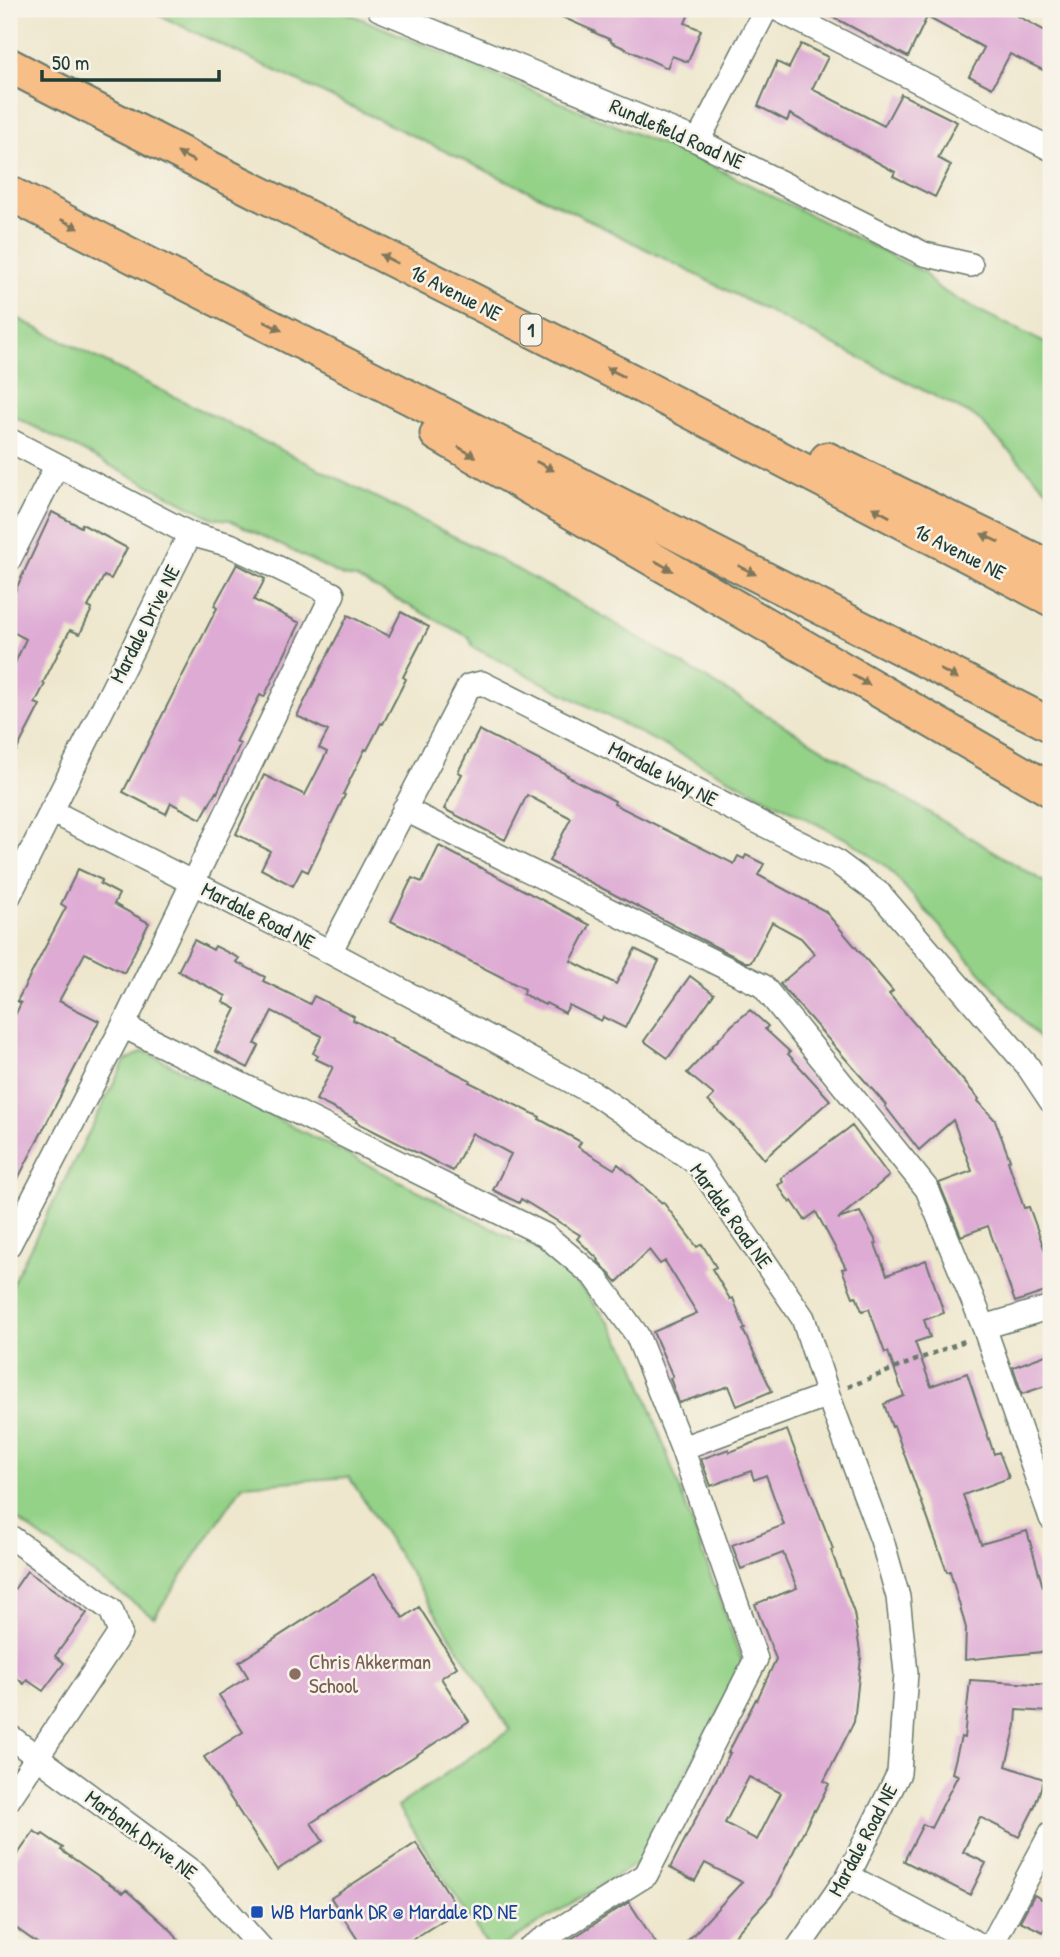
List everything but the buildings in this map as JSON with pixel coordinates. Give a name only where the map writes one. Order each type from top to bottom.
[{"type":"highway","name":"16 Avenue NE","points":[[9,65],[1051,598]]},
{"type":"highway","points":[[9,193],[1051,725]]},
{"type":"highway","points":[[332,356],[411,419],[1051,790]]},
{"type":"highway","points":[[648,390],[738,416],[1051,568]]},
{"type":"street","name":"Rundlefield Road NE","points":[[379,9],[698,141],[924,254],[971,265]]},
{"type":"street","points":[[698,141],[766,9]]},
{"type":"street","points":[[777,9],[1051,149]]},
{"type":"street","points":[[9,440],[190,534],[230,545],[333,594],[122,1026],[9,1245]]},
{"type":"street","points":[[9,560],[57,465]]},
{"type":"street","name":"Mardale Drive NE","points":[[9,896],[190,534]]},
{"type":"street","name":"Mardale Way NE","points":[[330,952],[468,686],[482,683],[834,860],[880,894],[1027,1065],[1051,1101]]},
{"type":"street","points":[[404,809],[763,986],[928,1189],[984,1327],[1051,1518]]},
{"type":"street","name":"Mardale Road NE","points":[[51,811],[330,952],[595,1094],[698,1164],[803,1318],[828,1395],[882,1540],[898,1597],[906,1673],[899,1773],[848,1876],[798,1948]]},
{"type":"street","points":[[122,1026],[545,1235],[595,1277],[637,1335],[682,1448],[756,1660],[646,1875],[529,1948]]},
{"type":"street","points":[[984,1327],[1051,1307]]},
{"type":"street","points":[[682,1448],[828,1395]]},
{"type":"street","points":[[9,1536],[111,1610],[120,1633],[9,1798]]},
{"type":"street","name":"Marbank Drive NE","points":[[9,1736],[195,1874],[261,1948]]},
{"type":"street","points":[[848,1876],[988,1948],[1051,1833]]},
{"type":"path","points":[[828,1395],[966,1342],[984,1327]]},
{"type":"green space","points":[[146,9],[338,9],[710,165],[924,272],[935,286],[962,302],[1051,346],[1050,493],[976,417],[571,211]]},
{"type":"green space","points":[[9,314],[481,550],[599,614],[1051,886],[1051,1038],[1044,1044],[888,868],[852,842],[473,647],[469,637],[356,578],[343,576],[230,520],[213,518],[9,414]]},
{"type":"green space","points":[[144,1051],[545,1255],[583,1290],[609,1322],[634,1362],[743,1665],[640,1861],[499,1948],[489,1948],[398,1806],[510,1730],[349,1477],[243,1485],[154,1617],[9,1514],[9,1290],[125,1061]]},
{"type":"place","name":"Chris Akkerman School","points":[[295,1674]]},
{"type":"place","name":"WB Marbank DR @ Mardale RD NE","points":[[257,1912]]}]
